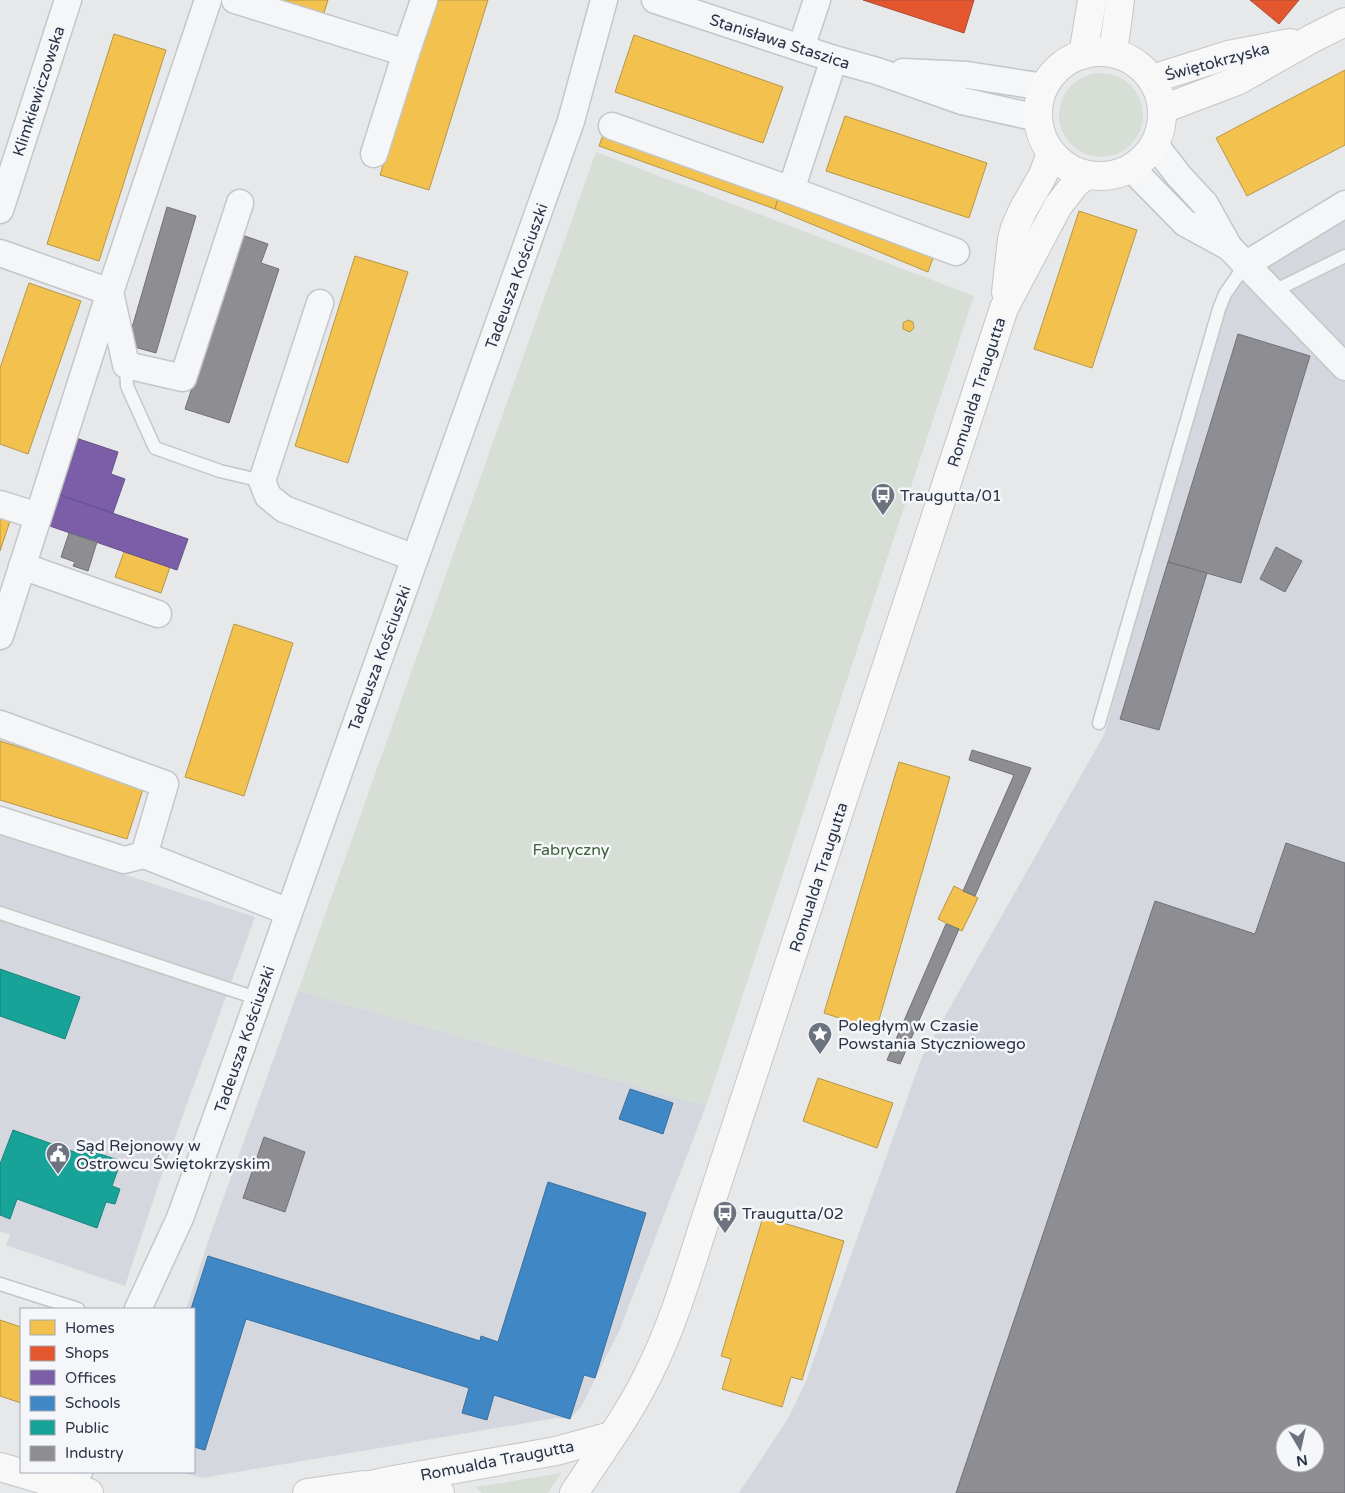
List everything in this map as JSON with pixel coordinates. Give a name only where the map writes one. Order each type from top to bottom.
[{"type":"main road","points":[[1083,54],[1092,0]]},
{"type":"main road","points":[[1113,53],[1120,0]]},
{"type":"main road","name":"Świętokrzyska","points":[[1163,109],[1236,81],[1345,22]]},
{"type":"main road","name":"Świętokrzyska","points":[[1152,79],[1228,55],[1311,39]]},
{"type":"main road","points":[[1097,52],[1113,53],[1131,60],[1146,71],[1152,79],[1160,94],[1163,121],[1155,145],[1143,160],[1120,174],[1103,177],[1085,175],[1068,168],[1052,154],[1044,142],[1038,118],[1038,107],[1044,86],[1051,76],[1064,64],[1083,54],[1097,52]]},
{"type":"main road","name":"Romualda Traugutta","points":[[1004,308],[1015,228],[1052,154]]},
{"type":"main road","name":"Romualda Traugutta","points":[[574,1493],[647,1378],[664,1341],[1004,308],[1058,206],[1075,184],[1085,175]]},
{"type":"main road","name":"Romualda Traugutta","points":[[365,1486],[539,1454],[611,1436]]},
{"type":"main road","points":[[0,1467],[20,1471]]},
{"type":"main road","points":[[28,1473],[80,1484]]},
{"type":"main road","points":[[307,1493],[400,1482],[432,1489],[440,1493]]},
{"type":"street","name":"Klimkiewiczowska","points":[[0,210],[68,0]]},
{"type":"street","points":[[0,636],[110,292],[208,0]]},
{"type":"street","points":[[235,0],[406,53]]},
{"type":"street","points":[[374,154],[424,0]]},
{"type":"street","name":"Tadeusza Kościuszki","points":[[138,1308],[180,1218],[259,998],[571,121],[604,0]]},
{"type":"street","name":"Stanisława Staszica","points":[[656,0],[834,59],[877,71],[962,101],[1038,118]]},
{"type":"street","points":[[801,48],[817,0]]},
{"type":"street","points":[[791,190],[834,59]]},
{"type":"street","name":"Stanisława Staszica","points":[[877,71],[967,75],[1044,86]]},
{"type":"street","points":[[612,126],[956,252]]},
{"type":"street","points":[[1155,145],[1179,176],[1205,204],[1237,256],[1345,367]]},
{"type":"street","points":[[1131,168],[1185,223],[1237,256]]},
{"type":"street","points":[[110,292],[126,365],[183,378],[240,203]]},
{"type":"street","points":[[1237,256],[1345,204]]},
{"type":"street","points":[[0,253],[110,292]]},
{"type":"street","points":[[320,303],[262,481],[268,496],[284,509],[415,558]]},
{"type":"street","points":[[0,504],[38,516]]},
{"type":"street","points":[[22,566],[158,614]]},
{"type":"street","points":[[0,724],[165,784],[144,855]]},
{"type":"street","points":[[0,820],[124,860],[144,855],[289,912]]},
{"type":"lane","points":[[1099,723],[1219,309],[1237,256]]},
{"type":"lane","points":[[1272,292],[1345,256]]},
{"type":"lane","points":[[126,365],[127,386],[155,448],[220,471],[262,481]]},
{"type":"lane","points":[[0,913],[259,998]]},
{"type":"lane","points":[[0,1284],[75,1308]]},
{"type":"shaded area","points":[[1345,204],[1345,1493],[739,1493],[789,1417],[806,1381],[922,1057],[1105,733],[1219,309],[1245,265]]},
{"type":"shaded area","name":"Sąd Rejonowy w Ostrowcu Świętokrzyskim","points":[[0,834],[255,917],[167,1159],[125,1286],[6,1245],[10,1235],[0,1231]]},
{"type":"shaded area","points":[[298,991],[706,1106],[620,1329],[581,1407],[570,1419],[556,1418],[202,1478],[183,1473],[195,1473],[195,1308],[186,1308],[212,1230]]},
{"type":"green space","points":[[1101,73],[1124,80],[1136,92],[1143,115],[1136,138],[1124,150],[1101,157],[1078,150],[1066,138],[1059,115],[1066,92],[1078,80]]},
{"type":"green space","name":"Fabryczny","points":[[596,152],[974,296],[706,1106],[298,991]]},
{"type":"green space","points":[[561,1473],[548,1493],[482,1493],[476,1487]]},
{"type":"building: Homes","points":[[276,0],[328,0],[322,19]]},
{"type":"building: Homes","points":[[434,0],[488,0],[429,190],[380,175]]},
{"type":"building: Homes","points":[[114,34],[166,50],[99,261],[47,244]]},
{"type":"building: Homes","points":[[634,35],[783,87],[763,143],[615,92]]},
{"type":"building: Homes","points":[[1345,70],[1345,145],[1247,196],[1216,138]]},
{"type":"building: Homes","points":[[845,116],[987,163],[969,218],[826,171]]},
{"type":"building: Homes","points":[[604,132],[779,195],[775,209],[599,146]]},
{"type":"building: Homes","points":[[779,195],[933,258],[928,272],[775,209]]},
{"type":"building: Homes","points":[[1079,211],[1137,230],[1092,368],[1034,349]]},
{"type":"building: Homes","points":[[355,256],[408,272],[348,463],[295,446]]},
{"type":"building: Homes","points":[[29,283],[81,301],[28,454],[0,444],[0,368]]},
{"type":"building: Homes","points":[[908,320],[913,322],[914,328],[910,332],[903,329],[903,323]]},
{"type":"building: Homes","points":[[0,511],[12,515],[0,551]]},
{"type":"building: Homes","points":[[124,552],[170,567],[161,593],[115,577]]},
{"type":"building: Homes","points":[[234,624],[293,643],[244,796],[185,777]]},
{"type":"building: Homes","points":[[0,741],[144,786],[127,839],[0,800]]},
{"type":"building: Homes","points":[[899,762],[950,777],[876,1030],[824,1013]]},
{"type":"building: Homes","points":[[954,886],[978,898],[962,931],[938,919]]},
{"type":"building: Homes","points":[[818,1078],[893,1103],[877,1148],[803,1121]]},
{"type":"building: Homes","points":[[763,1217],[844,1241],[802,1380],[791,1377],[782,1407],[722,1389],[731,1359],[721,1356]]},
{"type":"building: Homes","points":[[0,1320],[20,1327],[20,1403],[0,1396]]},
{"type":"building: Shops","points":[[863,0],[974,0],[964,33]]},
{"type":"building: Shops","points":[[1250,0],[1299,0],[1279,24]]},
{"type":"building: Offices","points":[[76,438],[118,452],[111,474],[125,479],[113,513],[54,493]]},
{"type":"building: Offices","points":[[54,493],[188,539],[177,570],[44,524]]},
{"type":"building: Schools","points":[[630,1089],[673,1103],[663,1134],[619,1119]]},
{"type":"building: Schools","points":[[548,1182],[646,1213],[595,1378],[584,1375],[570,1419],[494,1395],[487,1420],[462,1413],[469,1388],[246,1319],[205,1450],[195,1447],[195,1308],[191,1308],[208,1256],[480,1341],[481,1336],[498,1342]]},
{"type":"building: Public","points":[[0,969],[80,997],[65,1039],[0,1016]]},
{"type":"building: Public","name":"Sąd Rejonowy w Ostrowcu Świętokrzyskim","points":[[13,1130],[83,1155],[85,1149],[121,1161],[112,1186],[120,1189],[115,1204],[106,1202],[97,1228],[17,1199],[10,1219],[0,1215],[0,1164]]},
{"type":"building: Industry","points":[[167,207],[196,216],[156,353],[127,345]]},
{"type":"building: Industry","points":[[242,235],[268,244],[261,263],[279,269],[229,423],[185,409]]},
{"type":"building: Industry","points":[[1238,334],[1310,356],[1241,583],[1168,562]]},
{"type":"building: Industry","points":[[69,533],[97,542],[88,571],[73,566],[75,562],[61,557]]},
{"type":"building: Industry","points":[[1276,547],[1302,561],[1285,592],[1260,579]]},
{"type":"building: Industry","points":[[1168,562],[1207,573],[1159,730],[1120,719]]},
{"type":"building: Industry","points":[[972,750],[1031,768],[975,896],[963,891],[1014,775],[969,760]]},
{"type":"building: Industry","points":[[1286,843],[1345,863],[1345,1493],[956,1493],[1155,901],[1255,934]]},
{"type":"building: Industry","points":[[946,924],[959,929],[900,1064],[887,1060]]},
{"type":"building: Industry","points":[[264,1137],[305,1152],[285,1212],[243,1198]]},
{"type":"place","name":"Traugutta/01","points":[[883,516]]},
{"type":"place","name":"Poległym w Czasie Powstania Styczniowego","points":[[820,1055]]},
{"type":"place","name":"Sąd Rejonowy w Ostrowcu Świętokrzyskim","points":[[58,1175]]},
{"type":"place","name":"Traugutta/02","points":[[725,1234]]}]
